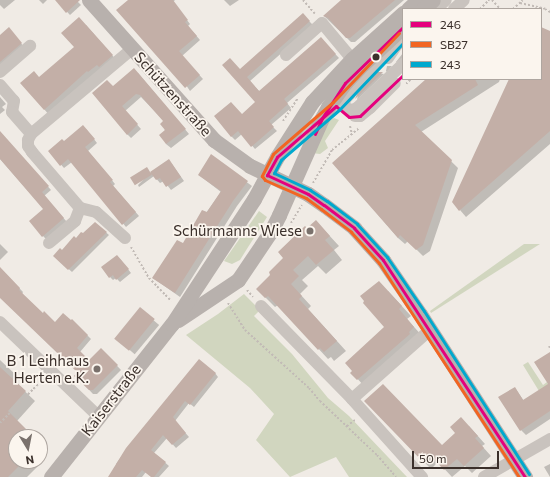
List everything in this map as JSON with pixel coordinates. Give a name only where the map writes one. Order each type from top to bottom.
[{"type":"main road","name":"Schützenstraße","points":[[90,0],[214,140],[250,166],[292,188],[308,194],[354,228],[383,260],[514,459],[524,477]]},
{"type":"main road","points":[[409,8],[418,0]]},
{"type":"main road","points":[[424,8],[433,0]]},
{"type":"main road","name":"Kaiserstraße","points":[[50,477],[172,324],[254,199],[277,157],[312,102],[352,59],[402,14]]},
{"type":"main road","name":"Kaiserstraße","points":[[172,324],[246,285],[292,188],[322,118],[346,83],[402,28]]},
{"type":"street","points":[[432,8],[441,0]]},
{"type":"street","points":[[437,8],[446,0]]},
{"type":"street","points":[[455,8],[464,0]]},
{"type":"street","points":[[466,8],[474,0]]},
{"type":"street","points":[[286,55],[322,23],[352,59]]},
{"type":"street","points":[[322,118],[336,106],[402,39]]},
{"type":"street","points":[[402,39],[387,60],[345,99],[344,104],[347,109],[353,110],[357,108],[402,65]]},
{"type":"street","points":[[0,72],[30,46]]},
{"type":"street","points":[[127,240],[96,212],[80,208],[32,152],[28,140],[31,134],[133,48]]},
{"type":"street","points":[[336,106],[349,117],[360,116],[404,80]]},
{"type":"street","points":[[0,85],[14,101],[12,112],[31,134]]},
{"type":"street","name":"Kaiserstraße","points":[[277,157],[322,118]]},
{"type":"street","points":[[49,243],[75,221],[80,208]]},
{"type":"street","points":[[261,306],[352,399],[422,477]]},
{"type":"street","points":[[0,322],[98,416]]},
{"type":"street","points":[[352,399],[430,330]]},
{"type":"street","points":[[484,477],[550,439]]},
{"type":"path","points":[[303,0],[322,23]]},
{"type":"path","points":[[481,8],[491,0],[499,8]]},
{"type":"path","points":[[514,8],[523,0]]},
{"type":"path","points":[[520,3],[541,8]]},
{"type":"path","points":[[290,224],[308,194],[320,168],[332,150],[362,125]]},
{"type":"path","points":[[127,240],[142,270],[155,286],[182,308]]},
{"type":"path","points":[[241,295],[246,285],[261,306]]},
{"type":"path","points":[[222,307],[234,299]]},
{"type":"path","points":[[228,304],[245,330],[309,388],[320,401],[377,455],[396,477]]},
{"type":"path","points":[[0,423],[52,371]]},
{"type":"green space","points":[[334,118],[339,120],[325,141],[328,148],[320,154],[311,153],[326,122]]},
{"type":"green space","points":[[259,211],[267,217],[240,260],[232,264],[224,261]]},
{"type":"green space","points":[[524,244],[540,244],[431,313],[430,311]]},
{"type":"green space","points":[[244,294],[260,310],[254,316],[292,354],[328,398],[349,416],[407,477],[349,477],[336,457],[290,477],[256,440],[274,414],[250,388],[186,335],[218,314]]},
{"type":"green space","points":[[528,362],[543,385],[547,382],[550,387],[550,409],[523,365]]},
{"type":"building","points":[[55,0],[80,0],[66,13]]},
{"type":"building","points":[[128,0],[173,0],[188,20],[185,22],[197,36],[179,51],[200,75],[185,88],[116,10]]},
{"type":"building","points":[[341,0],[395,0],[350,38],[346,38],[328,18],[323,16]]},
{"type":"building","points":[[303,13],[310,21],[247,77],[259,91],[321,37],[336,54],[284,99],[288,104],[269,121],[274,127],[251,147],[238,131],[231,137],[214,116],[231,102],[242,114],[255,102],[222,65],[230,58],[240,69]]},
{"type":"building","points":[[79,17],[113,55],[99,67],[97,65],[88,72],[87,71],[44,110],[20,83],[34,71],[39,77],[74,47],[61,33]]},
{"type":"building","points":[[9,27],[22,43],[0,62],[0,35]]},
{"type":"building","points":[[542,27],[550,31],[550,131],[459,211],[452,202],[509,80],[542,80]]},
{"type":"building","points":[[134,68],[186,129],[166,144],[159,135],[165,130],[160,124],[163,121],[140,95],[136,94],[122,106],[138,124],[127,135],[92,93],[107,80],[113,86]]},
{"type":"building","points":[[378,72],[383,72],[355,99],[357,94]]},
{"type":"building","points":[[425,80],[476,80],[478,85],[415,125],[452,160],[423,245],[416,250],[400,235],[398,238],[332,163]]},
{"type":"building","points":[[83,125],[95,139],[85,147],[113,180],[110,182],[136,212],[122,225],[68,159],[60,166],[48,151],[62,139],[64,141]]},
{"type":"building","points":[[0,131],[49,186],[42,192],[64,218],[42,237],[29,221],[43,209],[0,159]]},
{"type":"building","points":[[211,154],[248,181],[233,201],[175,293],[152,278],[177,240],[183,243],[202,210],[207,212],[221,191],[198,175]]},
{"type":"building","points":[[169,159],[181,177],[166,187],[160,178],[156,180],[150,172]]},
{"type":"building","points":[[147,167],[152,175],[135,185],[130,178]]},
{"type":"building","points":[[316,220],[330,236],[325,240],[334,250],[316,265],[308,256],[293,270],[299,276],[291,284],[302,296],[299,299],[337,341],[324,352],[320,348],[318,350],[268,296],[265,298],[256,289],[270,275],[269,272],[283,258],[278,252],[305,226],[307,228]]},
{"type":"building","points":[[95,222],[107,232],[68,270],[53,256],[60,248],[62,250],[74,236],[76,238],[81,232],[83,233]]},
{"type":"building","points":[[117,255],[129,269],[116,280],[113,275],[109,278],[101,267]]},
{"type":"building","points":[[0,267],[20,288],[19,290],[43,313],[44,311],[55,322],[63,313],[71,320],[72,319],[88,335],[77,348],[89,360],[101,348],[118,365],[93,390],[89,390],[74,376],[77,372],[0,298]]},
{"type":"building","points":[[379,281],[402,306],[399,309],[414,327],[409,332],[410,334],[357,380],[350,373],[352,371],[345,363],[384,327],[363,303],[364,301],[360,296]]},
{"type":"building","points":[[140,307],[155,319],[129,351],[114,339]]},
{"type":"building","points":[[550,352],[550,411],[520,431],[498,397],[515,387],[523,400],[548,384],[534,362]]},
{"type":"building","points":[[199,359],[216,373],[190,405],[185,401],[173,417],[186,433],[172,445],[163,435],[151,450],[166,462],[154,477],[151,477],[142,470],[136,477],[108,477],[126,448]]},
{"type":"building","points":[[0,367],[26,391],[8,411],[26,429],[8,429],[8,469],[16,469],[8,477],[0,477]]},
{"type":"building","points":[[383,384],[442,445],[455,433],[450,427],[461,417],[478,436],[475,438],[484,448],[464,466],[457,459],[444,470],[430,455],[423,462],[364,401]]},
{"type":"transit line","name":"246","points":[[315,134],[322,118],[345,83],[402,28]]},
{"type":"transit line","name":"SB27","points":[[399,33],[333,102],[273,154],[262,176],[265,180],[306,198],[321,209],[351,232],[379,263],[519,477]]},
{"type":"transit line","name":"243","points":[[402,44],[340,109],[281,160],[274,173],[310,190],[327,201],[357,224],[387,257],[424,311],[529,474]]},
{"type":"transit line","name":"246","points":[[402,76],[360,116],[349,117],[336,106],[277,157],[267,175],[308,194],[324,205],[354,228],[383,260],[525,477]]},
{"type":"place","name":"Schürmanns Wiese","points":[[310,231]]},
{"type":"place","name":"B 1 Leihhaus Herten e.K.","points":[[97,369]]}]
